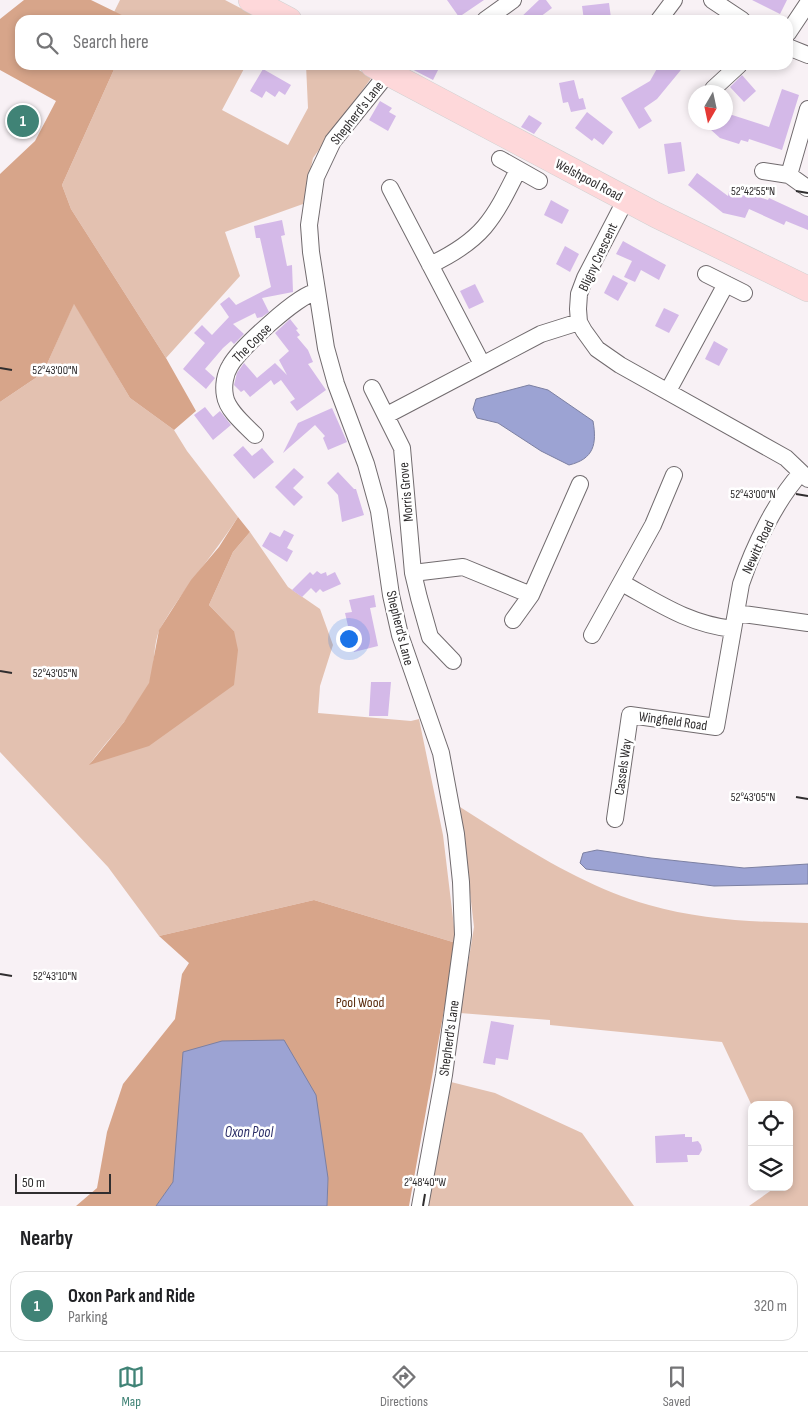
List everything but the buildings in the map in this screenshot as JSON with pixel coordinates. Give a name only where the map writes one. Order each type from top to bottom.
[{"type":"main road","points":[[251,0],[280,15]]},
{"type":"main road","name":"Welshpool Road","points":[[382,70],[733,255],[808,289]]},
{"type":"street","points":[[492,15],[513,0]]},
{"type":"street","points":[[663,15],[674,0]]},
{"type":"street","points":[[712,0],[734,15]]},
{"type":"street","points":[[793,25],[808,2]]},
{"type":"street","points":[[793,49],[808,55]]},
{"type":"street","name":"Shepherd's Lane","points":[[379,70],[333,141],[316,177],[309,225],[316,292],[326,348],[336,384],[366,464],[379,511],[391,595],[400,635],[441,753],[457,844],[463,935],[444,1075],[420,1206]]},
{"type":"street","points":[[717,85],[734,70]]},
{"type":"street","points":[[788,175],[808,109]]},
{"type":"street","points":[[500,159],[539,181]]},
{"type":"street","points":[[430,265],[454,254],[488,225],[518,170]]},
{"type":"street","points":[[763,172],[788,175],[807,188]]},
{"type":"street","points":[[390,188],[482,364]]},
{"type":"street","name":"Bligny Crescent","points":[[579,322],[579,294],[585,278],[626,199]]},
{"type":"street","points":[[706,274],[744,294]]},
{"type":"street","points":[[668,391],[726,284]]},
{"type":"street","name":"The Copse","points":[[255,435],[225,398],[225,377],[229,367],[237,355],[284,313],[302,298],[316,292]]},
{"type":"street","points":[[387,416],[540,334],[579,322],[597,349],[620,365],[786,458],[805,476]]},
{"type":"street","name":"Morris Grove","points":[[372,388],[402,448],[413,573],[430,637],[453,661]]},
{"type":"street","points":[[592,635],[622,583],[663,503],[674,475]]},
{"type":"street","name":"Newitt Road","points":[[716,727],[735,621],[748,562],[782,499],[805,476]]},
{"type":"street","points":[[513,620],[532,595],[580,484]]},
{"type":"street","points":[[413,573],[463,567],[532,595]]},
{"type":"street","points":[[622,583],[692,621],[711,626],[735,621],[808,623]]},
{"type":"street","name":"Wingfield Road","points":[[630,715],[716,727]]},
{"type":"street","name":"Cassels Way","points":[[616,819],[630,715]]},
{"type":"shaded area","points":[[120,0],[225,0],[254,15],[121,15],[114,12]]},
{"type":"shaded area","points":[[114,70],[243,70],[222,110],[288,145],[308,108],[306,70],[359,70],[372,77],[313,158],[303,204],[225,232],[240,276],[166,358],[71,209],[62,185]]},
{"type":"shaded area","points":[[74,303],[130,398],[174,430],[187,451],[238,517],[161,627],[156,640],[153,670],[143,695],[90,764],[234,631],[209,605],[233,552],[250,532],[288,587],[320,609],[333,645],[320,686],[318,713],[411,721],[419,719],[443,835],[456,943],[314,900],[159,936],[108,867],[0,752],[0,402],[43,373]]},
{"type":"shaded area","points":[[460,807],[551,863],[624,897],[669,910],[708,917],[748,921],[808,923],[808,1206],[749,1206],[770,1191],[793,1191],[793,1101],[750,1101],[722,1042],[550,1025],[550,1020],[460,1013],[474,927]]},
{"type":"shaded area","points":[[451,1082],[495,1093],[582,1133],[634,1206],[428,1206]]},
{"type":"green space","points":[[24,0],[91,0],[122,15],[15,15],[15,70],[114,70],[62,185],[71,209],[166,358],[196,411],[174,430],[130,398],[74,304],[43,373],[0,402],[0,174],[35,141],[56,101],[0,70],[0,19]]},
{"type":"green space","points":[[238,517],[250,532],[233,552],[209,605],[234,631],[238,650],[234,685],[149,746],[89,765],[124,722],[149,683],[159,630],[191,580],[219,547]]},
{"type":"green space","name":"Pool Wood","points":[[314,900],[456,943],[409,1206],[327,1206],[328,1178],[184,1052],[173,1183],[156,1206],[76,1206],[97,1188],[107,1132],[123,1084],[175,1019],[182,974],[189,963],[159,936]]},
{"type":"water","points":[[529,385],[548,390],[593,421],[594,443],[589,455],[584,459],[569,465],[541,451],[498,423],[477,418],[473,409],[476,399]]},
{"type":"water","points":[[597,850],[744,868],[808,864],[808,884],[714,886],[586,869],[580,863],[583,853]]},
{"type":"water","name":"Oxon Pool","points":[[284,1040],[316,1095],[328,1178],[327,1206],[156,1206],[173,1182],[183,1052],[222,1041]]},
{"type":"place","name":"Oxon Park and Ride","points":[[23,121]]}]
